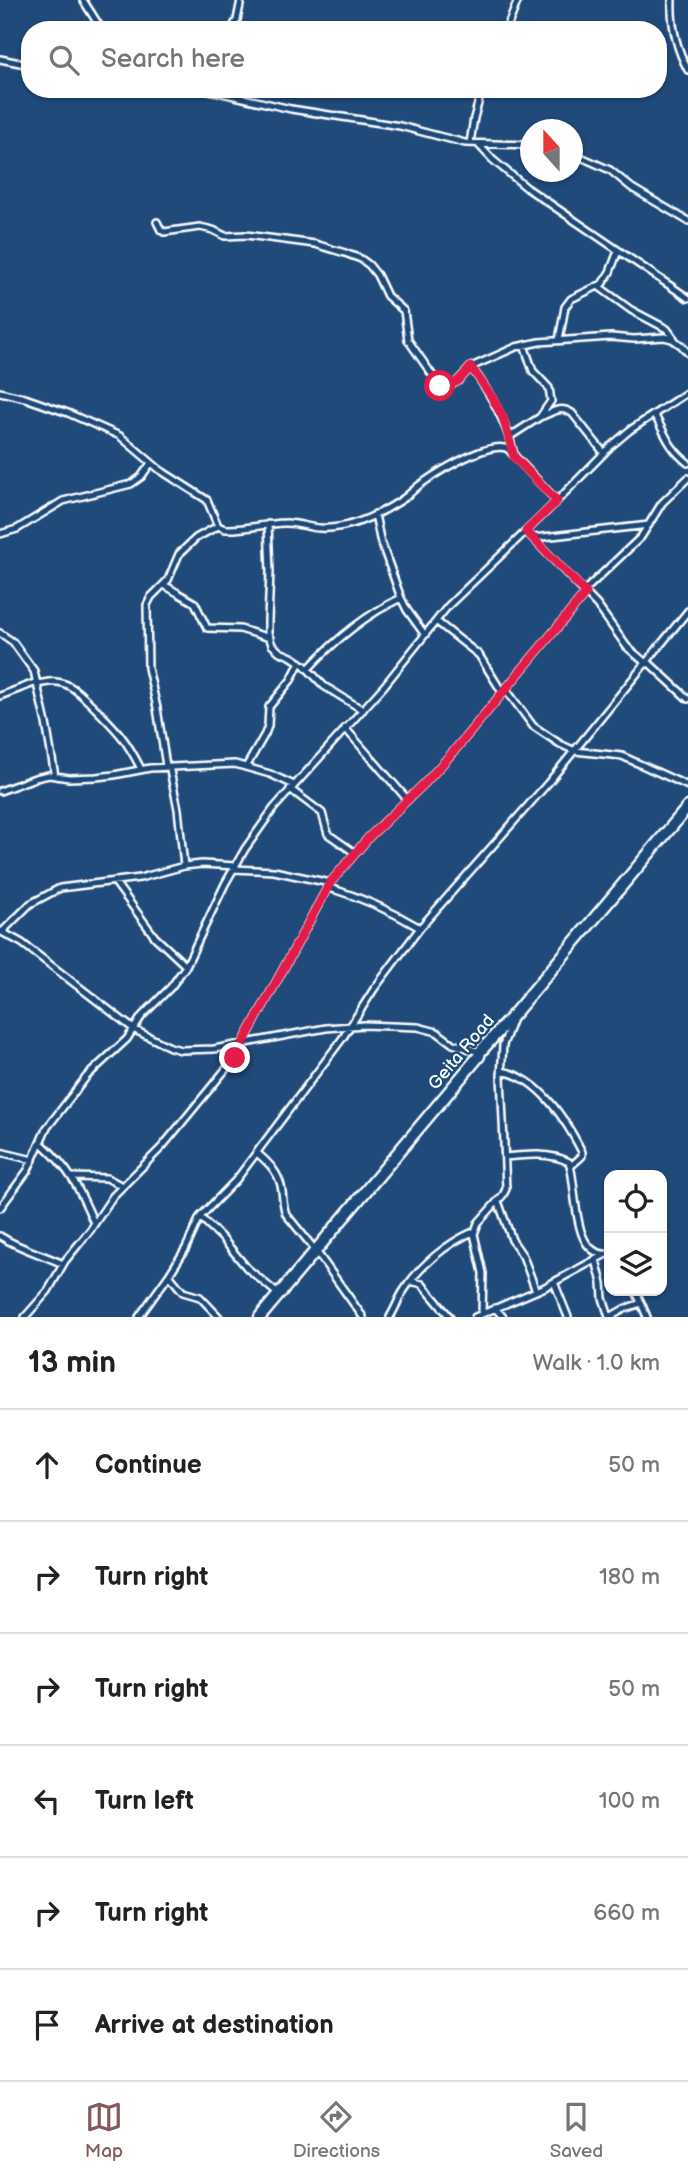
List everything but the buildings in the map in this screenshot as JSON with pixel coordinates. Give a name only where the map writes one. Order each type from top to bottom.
[{"type":"highway","name":"Geita Road","points":[[260,1317],[688,807]]},
{"type":"street","points":[[83,0],[96,21]]},
{"type":"street","points":[[236,21],[241,0]]},
{"type":"street","points":[[510,21],[518,0]]},
{"type":"street","points":[[672,0],[676,40],[688,70]]},
{"type":"street","points":[[0,59],[21,63]]},
{"type":"street","points":[[244,98],[292,109],[400,126],[470,143],[520,145]]},
{"type":"street","points":[[470,143],[479,98]]},
{"type":"street","points":[[478,144],[527,188],[688,298]]},
{"type":"street","points":[[583,158],[610,170],[632,188],[688,221]]},
{"type":"street","points":[[157,222],[160,230],[164,232],[200,228],[225,236],[246,235],[315,244],[361,259],[373,269],[387,296],[404,311],[408,340],[444,388],[452,386],[471,367],[524,345],[611,337],[664,337],[677,343]]},
{"type":"street","points":[[559,340],[565,307],[571,299],[598,286],[610,272],[618,251]]},
{"type":"street","points":[[598,286],[631,310],[667,330],[688,354]]},
{"type":"street","points":[[524,345],[533,371],[549,388],[551,394],[548,407],[540,417]]},
{"type":"street","points":[[471,367],[492,397],[509,437],[514,457]]},
{"type":"street","points":[[0,392],[68,413],[120,436],[150,463],[206,499],[218,526]]},
{"type":"street","points":[[0,1208],[33,1160],[46,1129],[87,1076],[127,1040],[142,1016],[171,987],[186,966],[256,831],[292,787],[363,710],[448,606],[604,453],[630,430],[688,392]]},
{"type":"street","points":[[509,437],[540,417],[555,410],[566,410],[578,420],[604,453]]},
{"type":"street","points":[[654,414],[668,444],[688,463]]},
{"type":"street","points":[[184,866],[176,799],[167,766],[147,656],[147,606],[151,597],[164,585],[179,554],[197,538],[218,526],[233,529],[295,523],[330,528],[353,523],[404,498],[454,464],[489,448],[504,447],[557,501]]},
{"type":"street","points":[[0,534],[17,529],[63,502],[131,484],[141,477],[150,463]]},
{"type":"street","points":[[25,1317],[48,1291],[63,1264],[113,1196],[162,1147],[235,1058],[328,885],[369,837],[454,751],[585,592],[627,551],[649,525],[662,503],[688,478]]},
{"type":"street","points":[[374,514],[401,598],[425,635]]},
{"type":"street","points":[[268,524],[270,638],[276,649],[300,662],[324,685],[363,710]]},
{"type":"street","points":[[534,538],[649,525]]},
{"type":"street","points":[[526,531],[585,592],[626,647],[688,699]]},
{"type":"street","points":[[164,585],[195,603],[207,628],[240,629],[270,638]]},
{"type":"street","points":[[308,669],[340,636],[401,598]]},
{"type":"street","points":[[139,1317],[186,1248],[200,1217],[236,1180],[257,1153],[420,928],[575,751],[688,611]]},
{"type":"street","points":[[436,621],[479,654],[533,726],[560,744],[575,751],[622,756],[688,786]]},
{"type":"street","points":[[0,633],[13,642],[34,671],[55,776]]},
{"type":"street","points":[[246,767],[265,734],[269,707],[291,680],[300,662]]},
{"type":"street","points":[[0,696],[38,683],[55,681],[69,685],[120,733],[141,769]]},
{"type":"street","points":[[345,728],[407,799]]},
{"type":"street","points":[[0,791],[35,778],[114,775],[167,766],[235,764],[270,774],[292,787],[319,809],[328,834],[355,853]]},
{"type":"street","points":[[420,928],[401,916],[328,885],[274,871],[202,864],[140,878],[60,888],[30,904],[1,932],[22,943],[135,1030],[181,1050],[214,1049],[364,1024],[418,1027],[438,1032],[453,1044],[480,1052]]},
{"type":"street","points":[[114,881],[155,937],[186,966]]},
{"type":"street","points":[[390,1317],[404,1290],[427,1263],[457,1240],[475,1231],[506,1189],[501,1109],[503,1045],[514,1014]]},
{"type":"street","points":[[502,1071],[512,1073],[535,1087],[552,1104],[582,1152],[582,1156],[571,1166]]},
{"type":"street","points":[[40,1143],[73,1177],[95,1224]]},
{"type":"street","points":[[0,1152],[33,1160]]},
{"type":"street","points":[[257,1153],[278,1176],[286,1214],[363,1317]]},
{"type":"street","points":[[505,1157],[538,1155],[569,1162],[579,1230],[588,1245],[604,1254]]},
{"type":"street","points":[[73,1177],[107,1178],[122,1186]]},
{"type":"street","points":[[498,1201],[512,1240],[523,1256],[536,1291]]},
{"type":"street","points":[[200,1217],[247,1268],[278,1294]]},
{"type":"street","points":[[475,1231],[482,1273],[482,1314]]},
{"type":"street","points":[[0,1237],[63,1264]]},
{"type":"street","points":[[475,1317],[536,1291],[604,1256]]},
{"type":"street","points":[[596,1260],[609,1317],[641,1303]]},
{"type":"street","points":[[169,1275],[183,1292],[200,1297],[219,1317]]},
{"type":"street","points":[[411,1281],[422,1284],[450,1317]]},
{"type":"street","points":[[554,1282],[568,1317]]},
{"type":"street","points":[[638,1296],[647,1317]]},
{"type":"street","points":[[34,1308],[34,1317]]},
{"type":"street","points":[[495,1308],[503,1317]]},
{"type":"route","points":[[235,1058],[330,883],[369,837],[454,751],[586,593],[526,531],[557,501],[514,457],[503,417],[482,381],[471,367],[452,386],[440,386]]}]
